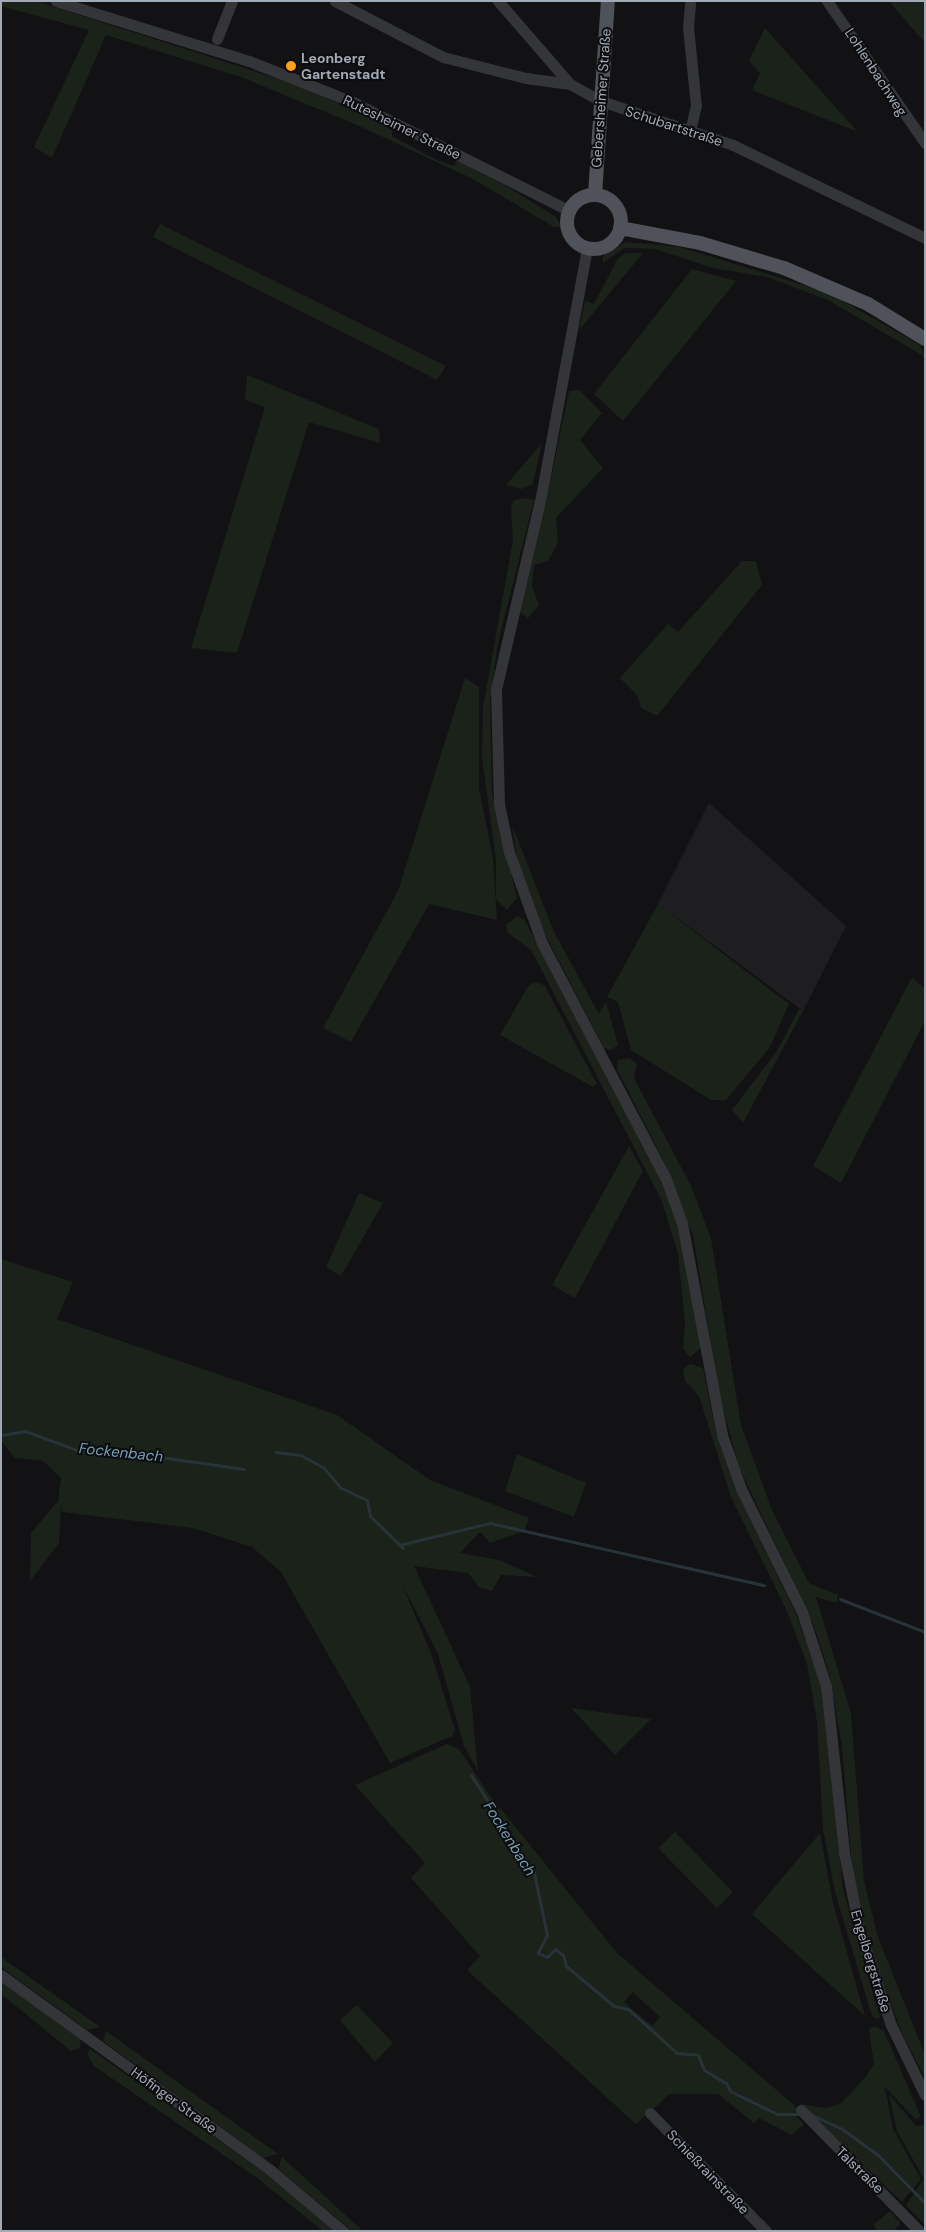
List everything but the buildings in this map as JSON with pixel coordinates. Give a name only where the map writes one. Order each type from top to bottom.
[{"type":"main road","name":"Gebersheimer Straße","points":[[595,195],[608,1]]},
{"type":"main road","points":[[595,195],[617,208],[620,228],[608,245],[587,248],[569,233],[570,211],[583,198],[595,195]]},
{"type":"main road","points":[[620,228],[700,243],[784,268],[868,304],[925,339]]},
{"type":"street","name":"Rutesheimer Straße","points":[[56,1],[249,61],[355,103],[570,211]]},
{"type":"street","points":[[217,39],[232,1]]},
{"type":"street","name":"Schubartstraße","points":[[335,1],[443,56],[526,78],[570,84],[600,101],[733,145],[925,238]]},
{"type":"street","points":[[498,1],[570,84]]},
{"type":"street","name":"Lohlenbachweg","points":[[827,1],[925,143]]},
{"type":"street","points":[[690,3],[688,27],[696,106],[690,131]]},
{"type":"street","name":"Engelbergstraße","points":[[587,248],[541,496],[496,690],[499,804],[509,852],[531,917],[666,1179],[682,1223],[699,1290],[722,1435],[741,1489],[802,1612],[826,1686],[850,1890],[870,1970],[925,2095]]},
{"type":"street","name":"Höfinger Straße","points":[[1,1975],[269,2169],[343,2231]]},
{"type":"street","name":"Talstraße","points":[[800,2110],[919,2231]]},
{"type":"street","name":"Schießrainstraße","points":[[650,2113],[766,2231]]},
{"type":"shaded area","points":[[1,1],[36,1],[303,87],[383,124],[392,130],[392,136],[437,160],[454,166],[457,160],[506,186],[556,217],[562,227],[554,227],[471,178],[357,125],[241,77],[106,35],[52,158],[34,147],[89,30],[1,6]]},
{"type":"shaded area","points":[[891,1],[925,1],[925,43],[892,5]]},
{"type":"shaded area","points":[[765,28],[858,132],[752,90],[760,73],[749,61]]},
{"type":"shaded area","points":[[160,224],[446,366],[437,380],[153,237]]},
{"type":"shaded area","points":[[626,242],[680,247],[829,293],[920,345],[925,357],[828,300],[767,277],[713,268],[655,249],[624,248],[603,263],[603,255]]},
{"type":"shaded area","points":[[626,253],[643,253],[579,330],[585,301],[594,304],[618,258]]},
{"type":"shaded area","points":[[692,269],[736,281],[623,421],[594,394]]},
{"type":"shaded area","points":[[247,375],[379,429],[380,443],[309,422],[237,653],[191,648],[265,407],[245,400]]},
{"type":"shaded area","points":[[579,390],[602,413],[580,440],[603,468],[556,518],[558,543],[548,561],[534,565],[532,586],[539,605],[528,618],[517,610],[547,498],[569,391]]},
{"type":"shaded area","points":[[542,443],[533,484],[522,489],[506,485]]},
{"type":"shaded area","points":[[523,498],[534,500],[498,643],[490,700],[492,793],[517,898],[507,910],[496,899],[496,861],[482,757],[483,707],[513,540],[511,508],[513,501]]},
{"type":"shaded area","points":[[742,561],[756,561],[762,585],[657,716],[641,708],[637,695],[620,678],[668,624],[678,632]]},
{"type":"shaded area","points":[[465,678],[479,687],[479,788],[493,858],[497,920],[429,904],[351,1042],[323,1028],[398,891]]},
{"type":"shaded area","points":[[709,803],[846,926],[803,1011],[658,904]]},
{"type":"shaded area","points":[[512,825],[554,932],[599,1014],[606,1002],[618,1045],[611,1050],[604,1048],[543,930],[518,865]]},
{"type":"shaded area","points":[[658,904],[789,1004],[770,1047],[726,1100],[711,1100],[631,1050],[618,1002],[607,997]]},
{"type":"shaded area","points":[[517,916],[524,919],[656,1170],[678,1222],[701,1348],[690,1357],[683,1348],[685,1323],[678,1253],[661,1199],[531,950],[508,933],[506,925]]},
{"type":"shaded area","points":[[912,977],[925,989],[925,1021],[841,1183],[813,1166]]},
{"type":"shaded area","points":[[537,982],[545,986],[597,1084],[593,1087],[500,1035],[529,985]]},
{"type":"shaded area","points":[[799,1009],[803,1011],[743,1123],[732,1110],[777,1051]]},
{"type":"shaded area","points":[[629,1058],[637,1064],[634,1078],[691,1186],[711,1238],[741,1425],[772,1510],[809,1583],[838,1595],[837,1603],[816,1597],[851,1713],[864,1881],[878,1937],[925,2055],[925,2078],[902,2033],[867,1940],[853,1879],[842,1747],[830,1676],[814,1626],[739,1467],[719,1393],[693,1235],[661,1156],[617,1069],[618,1060]]},
{"type":"shaded area","points":[[629,1146],[643,1171],[575,1298],[552,1285]]},
{"type":"shaded area","points":[[359,1193],[383,1203],[341,1276],[326,1267]]},
{"type":"shaded area","points":[[1,1259],[73,1282],[57,1319],[337,1415],[430,1480],[529,1518],[524,1531],[490,1543],[480,1532],[460,1553],[499,1560],[537,1577],[501,1575],[492,1591],[479,1587],[468,1573],[414,1566],[470,1687],[478,1771],[464,1746],[438,1654],[402,1584],[432,1656],[455,1730],[452,1736],[390,1763],[281,1572],[252,1547],[193,1528],[62,1512],[61,1504],[59,1543],[30,1581],[31,1533],[58,1501],[61,1478],[43,1461],[15,1458],[1,1441]]},
{"type":"shaded area","points":[[690,1364],[703,1368],[717,1437],[735,1489],[794,1609],[822,1686],[843,1889],[880,2018],[877,2019],[872,2016],[835,1892],[823,1829],[817,1722],[807,1664],[786,1609],[731,1497],[699,1396],[685,1381],[683,1369]]},
{"type":"shaded area","points":[[517,1454],[586,1483],[574,1517],[505,1491]]},
{"type":"shaded area","points":[[571,1708],[651,1719],[615,1755]]},
{"type":"shaded area","points":[[447,1744],[459,1749],[488,1793],[617,1953],[794,2105],[797,2110],[794,2114],[804,2124],[792,2135],[759,2118],[754,2123],[718,2094],[670,2094],[636,2124],[467,1970],[480,1956],[411,1878],[425,1863],[355,1785]],"holes":[[[633,1992],[660,2017],[652,2026],[624,2002]]]},
{"type":"shaded area","points":[[675,1832],[733,1892],[717,1908],[658,1848]]},
{"type":"shaded area","points":[[820,1833],[833,1903],[865,2016],[752,1914]]},
{"type":"shaded area","points":[[1,1957],[100,2027],[87,2030],[1,1967]]},
{"type":"shaded area","points":[[1,1981],[81,2039],[80,2048],[71,2051],[1,1994]]},
{"type":"shaded area","points":[[357,2005],[393,2043],[375,2062],[340,2020]]},
{"type":"shaded area","points":[[874,2026],[884,2031],[921,2117],[915,2119],[885,2087],[893,2129],[921,2179],[902,2202],[800,2104],[827,2108],[841,2103],[865,2078],[874,2064],[869,2029]]},
{"type":"shaded area","points":[[106,2031],[278,2154],[263,2158],[103,2041]]},
{"type":"shaded area","points":[[90,2049],[262,2171],[336,2231],[323,2231],[257,2178],[94,2066],[87,2054]]},
{"type":"shaded area","points":[[889,2094],[916,2126],[925,2124],[925,2225],[906,2205],[924,2179],[897,2131]]},
{"type":"shaded area","points":[[282,2157],[363,2231],[352,2231],[278,2169]]},
{"type":"shaded area","points":[[890,2211],[901,2224],[893,2231],[878,2231],[873,2225]]},
{"type":"waterway","name":"Fockenbach","points":[[1,1435],[25,1431],[77,1450],[126,1452],[244,1469]]},
{"type":"waterway","name":"Fockenbach","points":[[276,1452],[300,1455],[324,1468],[341,1488],[367,1500],[370,1516],[403,1548]]},
{"type":"waterway","points":[[399,1545],[490,1523],[764,1585]]},
{"type":"waterway","points":[[840,1599],[925,1632]]},
{"type":"waterway","name":"Fockenbach","points":[[471,1775],[534,1873],[547,1935],[538,1953],[547,1957],[555,1949],[563,1955],[566,1966],[614,2006],[628,2009],[677,2053],[698,2055],[704,2070],[726,2083],[730,2091],[777,2114],[801,2114]]},
{"type":"waterway","name":"Fockenbach","points":[[812,2115],[842,2129],[878,2155],[925,2203]]},
{"type":"place","name":"Leonberg Gartenstadt","points":[[291,66]]}]
